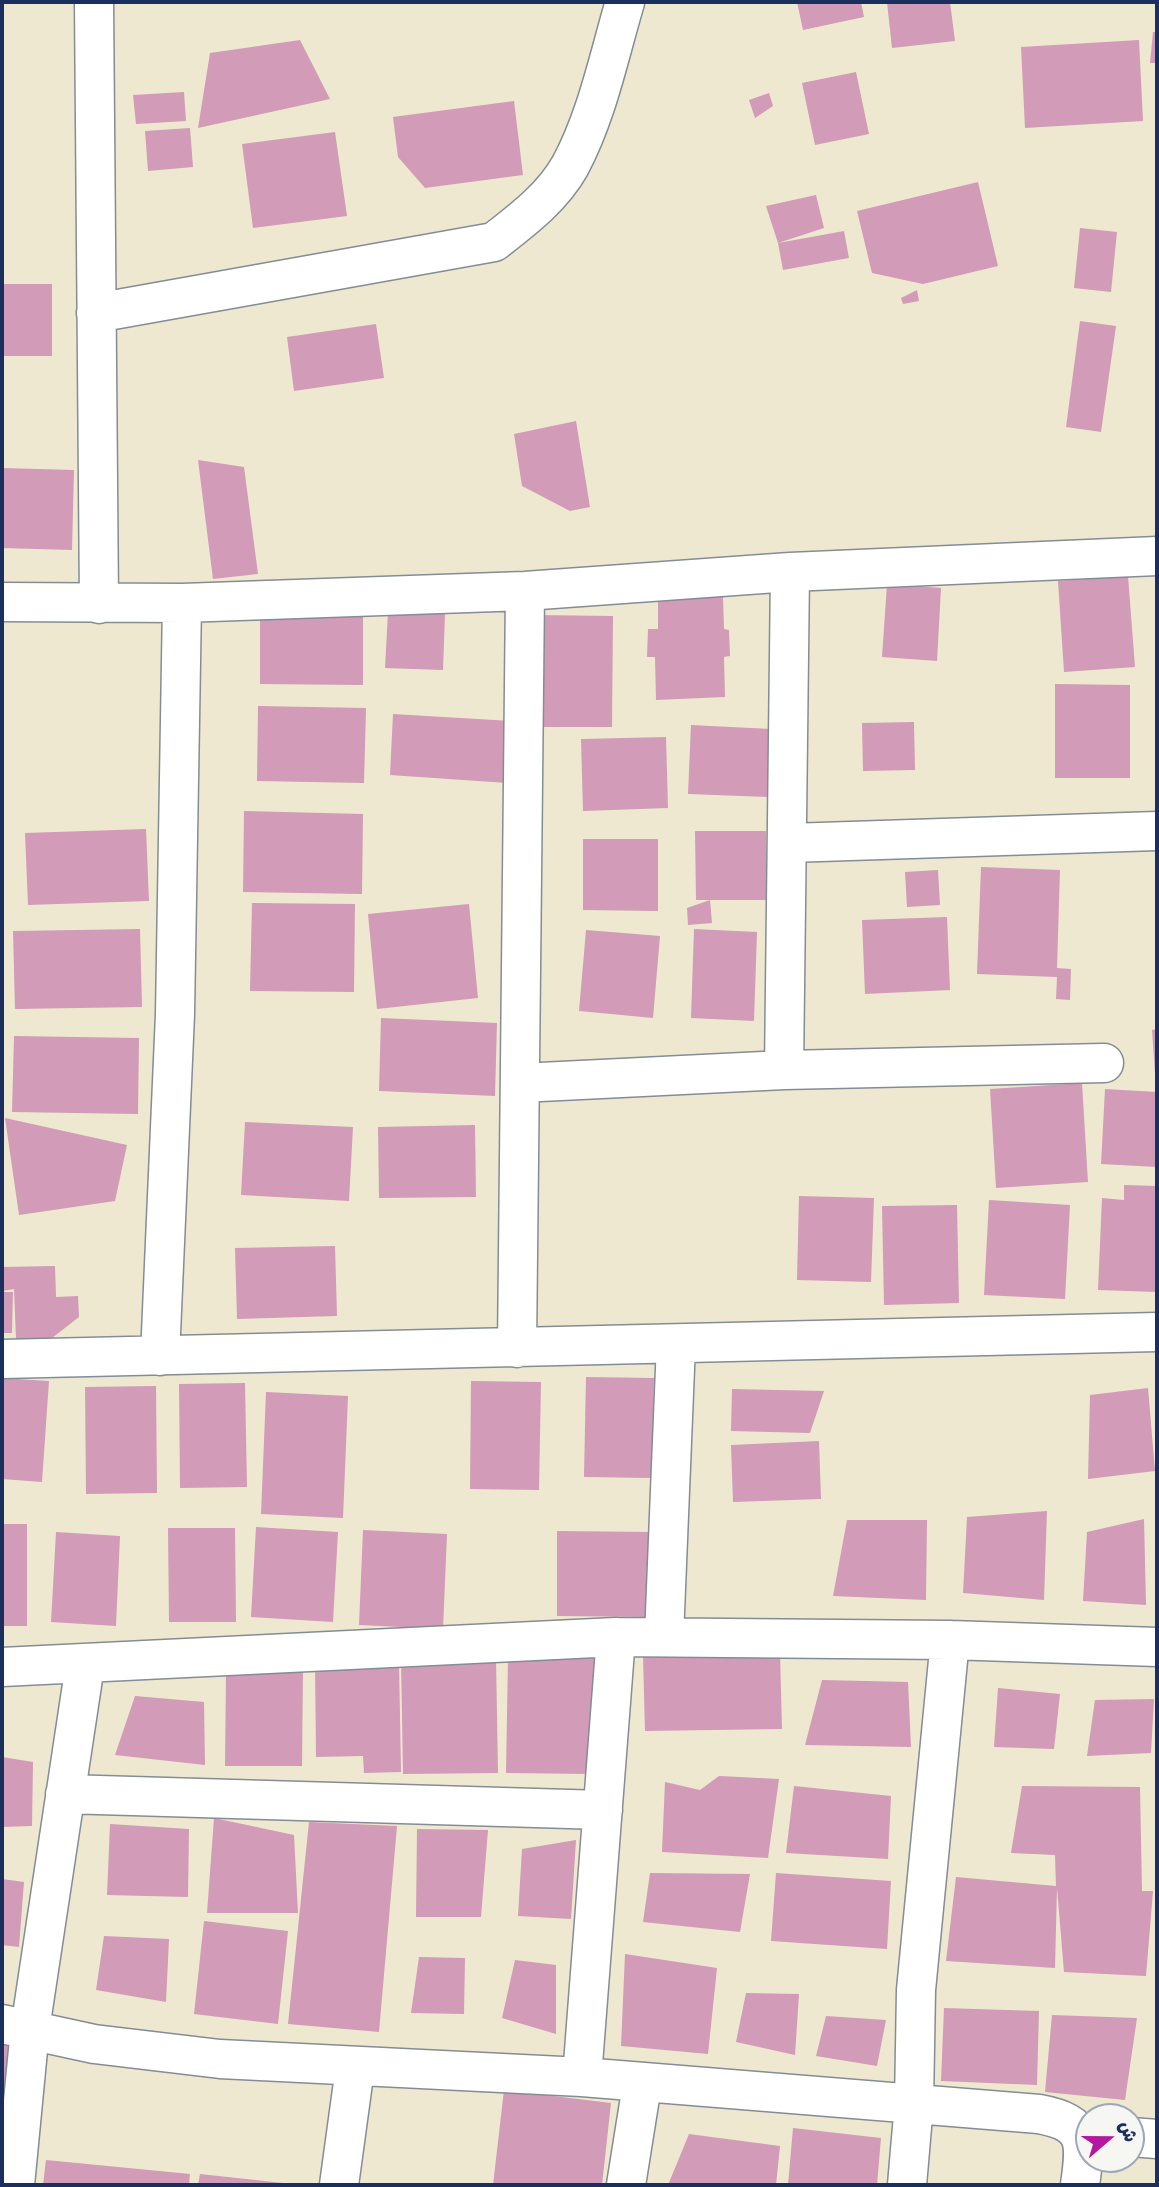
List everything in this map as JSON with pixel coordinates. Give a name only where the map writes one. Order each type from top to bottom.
[{"type":"street","points":[[94,2],[99,604]]},
{"type":"street","points":[[96,313],[494,242],[533,212],[569,167],[591,116],[625,2]]},
{"type":"street","points":[[2,602],[182,603],[526,591],[790,572],[1157,556]]},
{"type":"street","points":[[784,1070],[789,843],[790,572]]},
{"type":"street","points":[[517,1348],[526,591]]},
{"type":"street","points":[[160,1356],[175,1014],[182,603]]},
{"type":"street","points":[[789,843],[1157,831]]},
{"type":"street","points":[[520,1083],[784,1070],[1104,1063]]},
{"type":"street","points":[[2,1359],[1157,1332]]},
{"type":"street","points":[[664,1637],[676,1344]]},
{"type":"street","points":[[582,2077],[616,1637]]},
{"type":"street","points":[[2,1667],[616,1637],[950,1640],[1157,1647]]},
{"type":"street","points":[[907,2185],[915,2104],[916,1990],[950,1640]]},
{"type":"street","points":[[15,2185],[16,2027],[65,1794],[85,1665]]},
{"type":"street","points":[[65,1794],[603,1810]]},
{"type":"street","points":[[16,2027],[94,2044],[220,2059],[355,2068],[582,2077],[642,2085],[1039,2114],[1064,2119],[1075,2127]]},
{"type":"street","points":[[339,2185],[355,2068]]},
{"type":"street","points":[[626,2185],[642,2085]]},
{"type":"building","points":[[797,2],[861,2],[864,17],[803,30]]},
{"type":"building","points":[[887,2],[950,2],[955,41],[892,48]]},
{"type":"building","points":[[1153,32],[1157,32],[1157,63],[1150,63]]},
{"type":"building","points":[[300,40],[330,99],[198,128],[210,53]]},
{"type":"building","points":[[1139,40],[1143,121],[1025,128],[1021,47]]},
{"type":"building","points":[[856,72],[869,134],[815,145],[802,83]]},
{"type":"building","points":[[184,92],[186,121],[136,124],[133,95]]},
{"type":"building","points":[[769,93],[773,106],[755,118],[749,100]]},
{"type":"building","points":[[514,101],[523,175],[425,188],[398,157],[393,117]]},
{"type":"building","points":[[190,128],[193,167],[148,171],[145,131]]},
{"type":"building","points":[[335,132],[347,216],[253,228],[242,144]]},
{"type":"building","points":[[978,182],[998,266],[923,284],[872,273],[857,211]]},
{"type":"building","points":[[816,195],[824,228],[778,243],[766,206]]},
{"type":"building","points":[[1080,228],[1117,232],[1111,292],[1074,288]]},
{"type":"building","points":[[844,231],[849,258],[783,270],[778,243]]},
{"type":"building","points":[[2,284],[52,284],[52,356],[2,356]]},
{"type":"building","points":[[917,290],[919,301],[903,304],[901,298]]},
{"type":"building","points":[[1080,321],[1116,326],[1101,432],[1066,427]]},
{"type":"building","points":[[376,324],[384,378],[294,391],[287,337]]},
{"type":"building","points":[[576,421],[590,507],[570,511],[522,486],[514,434]]},
{"type":"building","points":[[198,460],[244,467],[258,574],[213,579]]},
{"type":"building","points":[[2,468],[74,470],[72,550],[2,548]]},
{"type":"building","points":[[1128,576],[1135,667],[1064,672],[1058,581]]},
{"type":"building","points":[[887,584],[941,588],[937,661],[882,657]]},
{"type":"building","points":[[658,597],[723,597],[724,629],[729,630],[730,656],[724,657],[725,697],[656,700],[655,657],[647,657],[648,629],[658,629]]},
{"type":"building","points":[[260,611],[363,612],[363,685],[260,684]]},
{"type":"building","points":[[388,612],[445,614],[443,670],[385,668]]},
{"type":"building","points":[[533,615],[613,616],[612,727],[537,727]]},
{"type":"building","points":[[1055,684],[1130,685],[1130,778],[1055,778]]},
{"type":"building","points":[[258,706],[366,708],[364,783],[257,781]]},
{"type":"building","points":[[393,714],[511,721],[507,783],[390,775]]},
{"type":"building","points":[[914,722],[915,770],[863,771],[862,723]]},
{"type":"building","points":[[691,725],[771,729],[768,797],[688,794]]},
{"type":"building","points":[[666,737],[668,808],[583,811],[581,739]]},
{"type":"building","points":[[244,811],[363,814],[362,894],[243,892]]},
{"type":"building","points":[[146,829],[149,901],[28,905],[25,833]]},
{"type":"building","points":[[695,831],[766,831],[766,900],[696,900]]},
{"type":"building","points":[[583,839],[658,839],[658,911],[583,910]]},
{"type":"building","points":[[981,867],[1060,870],[1057,968],[1071,969],[1070,1000],[1056,999],[1057,977],[977,974]]},
{"type":"building","points":[[938,870],[940,905],[907,907],[905,872]]},
{"type":"building","points":[[710,900],[712,923],[688,925],[687,908]]},
{"type":"building","points":[[252,903],[355,904],[354,992],[250,991]]},
{"type":"building","points":[[469,904],[478,998],[377,1009],[368,914]]},
{"type":"building","points":[[947,917],[950,990],[865,994],[862,920]]},
{"type":"building","points":[[140,929],[142,1007],[15,1009],[13,931]]},
{"type":"building","points":[[694,929],[757,932],[754,1021],[691,1018]]},
{"type":"building","points":[[586,930],[660,936],[653,1018],[579,1011]]},
{"type":"building","points":[[381,1018],[497,1023],[495,1096],[379,1091]]},
{"type":"building","points":[[1157,1029],[1157,1074],[1155,1074],[1152,1030]]},
{"type":"building","points":[[14,1036],[139,1038],[138,1114],[12,1112]]},
{"type":"building","points":[[1082,1083],[1088,1182],[996,1188],[990,1089]]},
{"type":"building","points":[[1105,1089],[1157,1092],[1157,1167],[1101,1164]]},
{"type":"building","points":[[5,1118],[127,1145],[115,1201],[19,1215]]},
{"type":"building","points":[[245,1122],[353,1127],[349,1201],[241,1195]]},
{"type":"building","points":[[475,1125],[476,1197],[379,1198],[378,1127]]},
{"type":"building","points":[[1124,1185],[1157,1186],[1157,1292],[1098,1290],[1102,1198],[1124,1200]]},
{"type":"building","points":[[799,1196],[874,1198],[871,1282],[797,1280]]},
{"type":"building","points":[[989,1200],[1070,1205],[1065,1299],[984,1295]]},
{"type":"building","points":[[957,1205],[959,1303],[884,1305],[882,1206]]},
{"type":"building","points":[[335,1246],[337,1316],[237,1319],[235,1248]]},
{"type":"building","points":[[55,1266],[56,1297],[78,1296],[79,1317],[52,1338],[16,1339],[14,1289],[2,1291],[2,1267]]},
{"type":"building","points":[[2,1292],[13,1292],[12,1333],[2,1333]]},
{"type":"building","points":[[586,1377],[654,1378],[652,1478],[584,1477]]},
{"type":"building","points":[[2,1378],[49,1381],[42,1482],[2,1479]]},
{"type":"building","points":[[471,1381],[541,1382],[539,1490],[470,1489]]},
{"type":"building","points":[[245,1383],[247,1487],[180,1488],[179,1384]]},
{"type":"building","points":[[156,1386],[157,1493],[86,1494],[85,1387]]},
{"type":"building","points":[[1148,1388],[1155,1471],[1088,1479],[1090,1395]]},
{"type":"building","points":[[732,1389],[824,1391],[810,1433],[731,1431]]},
{"type":"building","points":[[266,1392],[348,1396],[343,1518],[261,1514]]},
{"type":"building","points":[[819,1441],[821,1499],[733,1502],[731,1445]]},
{"type":"building","points":[[1047,1511],[1044,1600],[963,1593],[967,1517]]},
{"type":"building","points":[[1144,1519],[1146,1605],[1083,1601],[1087,1532]]},
{"type":"building","points":[[847,1520],[927,1520],[926,1600],[833,1596]]},
{"type":"building","points":[[2,1524],[27,1524],[27,1626],[2,1626]]},
{"type":"building","points":[[256,1527],[338,1532],[333,1622],[251,1617]]},
{"type":"building","points":[[168,1528],[235,1528],[236,1622],[169,1622]]},
{"type":"building","points":[[363,1530],[447,1534],[443,1629],[359,1625]]},
{"type":"building","points":[[557,1531],[650,1532],[649,1617],[557,1616]]},
{"type":"building","points":[[56,1532],[120,1536],[116,1626],[51,1622]]},
{"type":"building","points":[[780,1653],[782,1729],[645,1731],[643,1656]]},
{"type":"building","points":[[508,1656],[594,1658],[592,1774],[506,1773]]},
{"type":"building","points":[[496,1658],[498,1773],[403,1774],[401,1659]]},
{"type":"building","points":[[399,1662],[401,1772],[364,1773],[363,1756],[316,1757],[315,1663]]},
{"type":"building","points":[[226,1671],[303,1671],[302,1766],[225,1766]]},
{"type":"building","points":[[822,1680],[908,1682],[911,1747],[805,1745]]},
{"type":"building","points":[[998,1688],[1060,1694],[1054,1749],[994,1747]]},
{"type":"building","points":[[135,1696],[204,1702],[205,1765],[115,1755]]},
{"type":"building","points":[[1154,1699],[1151,1753],[1087,1756],[1095,1700]]},
{"type":"building","points":[[2,1757],[33,1762],[32,1826],[2,1827]]},
{"type":"building","points":[[719,1776],[779,1779],[768,1858],[662,1852],[665,1782],[700,1790]]},
{"type":"building","points":[[794,1786],[891,1796],[888,1859],[786,1853]]},
{"type":"building","points":[[1022,1786],[1140,1787],[1142,1891],[1153,1891],[1146,1976],[1064,1972],[1057,1888],[1055,1968],[946,1961],[956,1877],[1056,1886],[1055,1855],[1011,1853]]},
{"type":"building","points":[[214,1818],[294,1835],[298,1913],[207,1913]]},
{"type":"building","points":[[309,1822],[397,1826],[379,2032],[288,2024]]},
{"type":"building","points":[[110,1824],[189,1829],[188,1897],[107,1895]]},
{"type":"building","points":[[417,1829],[488,1830],[481,1917],[416,1917]]},
{"type":"building","points":[[576,1840],[571,1919],[518,1916],[522,1849]]},
{"type":"building","points":[[650,1873],[750,1874],[740,1932],[643,1922]]},
{"type":"building","points":[[776,1873],[891,1881],[887,1949],[771,1941]]},
{"type":"building","points":[[2,1879],[24,1882],[19,1947],[2,1945]]},
{"type":"building","points":[[204,1921],[288,1931],[278,2024],[194,2014]]},
{"type":"building","points":[[104,1936],[169,1939],[166,2002],[96,1990]]},
{"type":"building","points":[[625,1954],[717,1968],[708,2054],[621,2046]]},
{"type":"building","points":[[419,1957],[465,1958],[464,2014],[411,2013]]},
{"type":"building","points":[[515,1960],[556,1965],[556,2034],[502,2018]]},
{"type":"building","points":[[746,1993],[799,1994],[795,2055],[736,2042]]},
{"type":"building","points":[[944,2008],[1039,2011],[1037,2085],[941,2081]]},
{"type":"building","points":[[1052,2015],[1137,2018],[1125,2100],[1045,2092]]},
{"type":"building","points":[[826,2016],[886,2020],[877,2066],[816,2056]]},
{"type":"building","points":[[2,2042],[15,2042],[2,2130]]},
{"type":"building","points":[[504,2090],[611,2103],[602,2185],[493,2185]]},
{"type":"building","points":[[793,2128],[881,2138],[877,2185],[788,2185]]},
{"type":"building","points":[[689,2134],[780,2146],[776,2185],[668,2185]]},
{"type":"building","points":[[46,2160],[190,2174],[189,2185],[43,2185]]},
{"type":"building","points":[[200,2174],[283,2183],[283,2185],[198,2185]]}]
